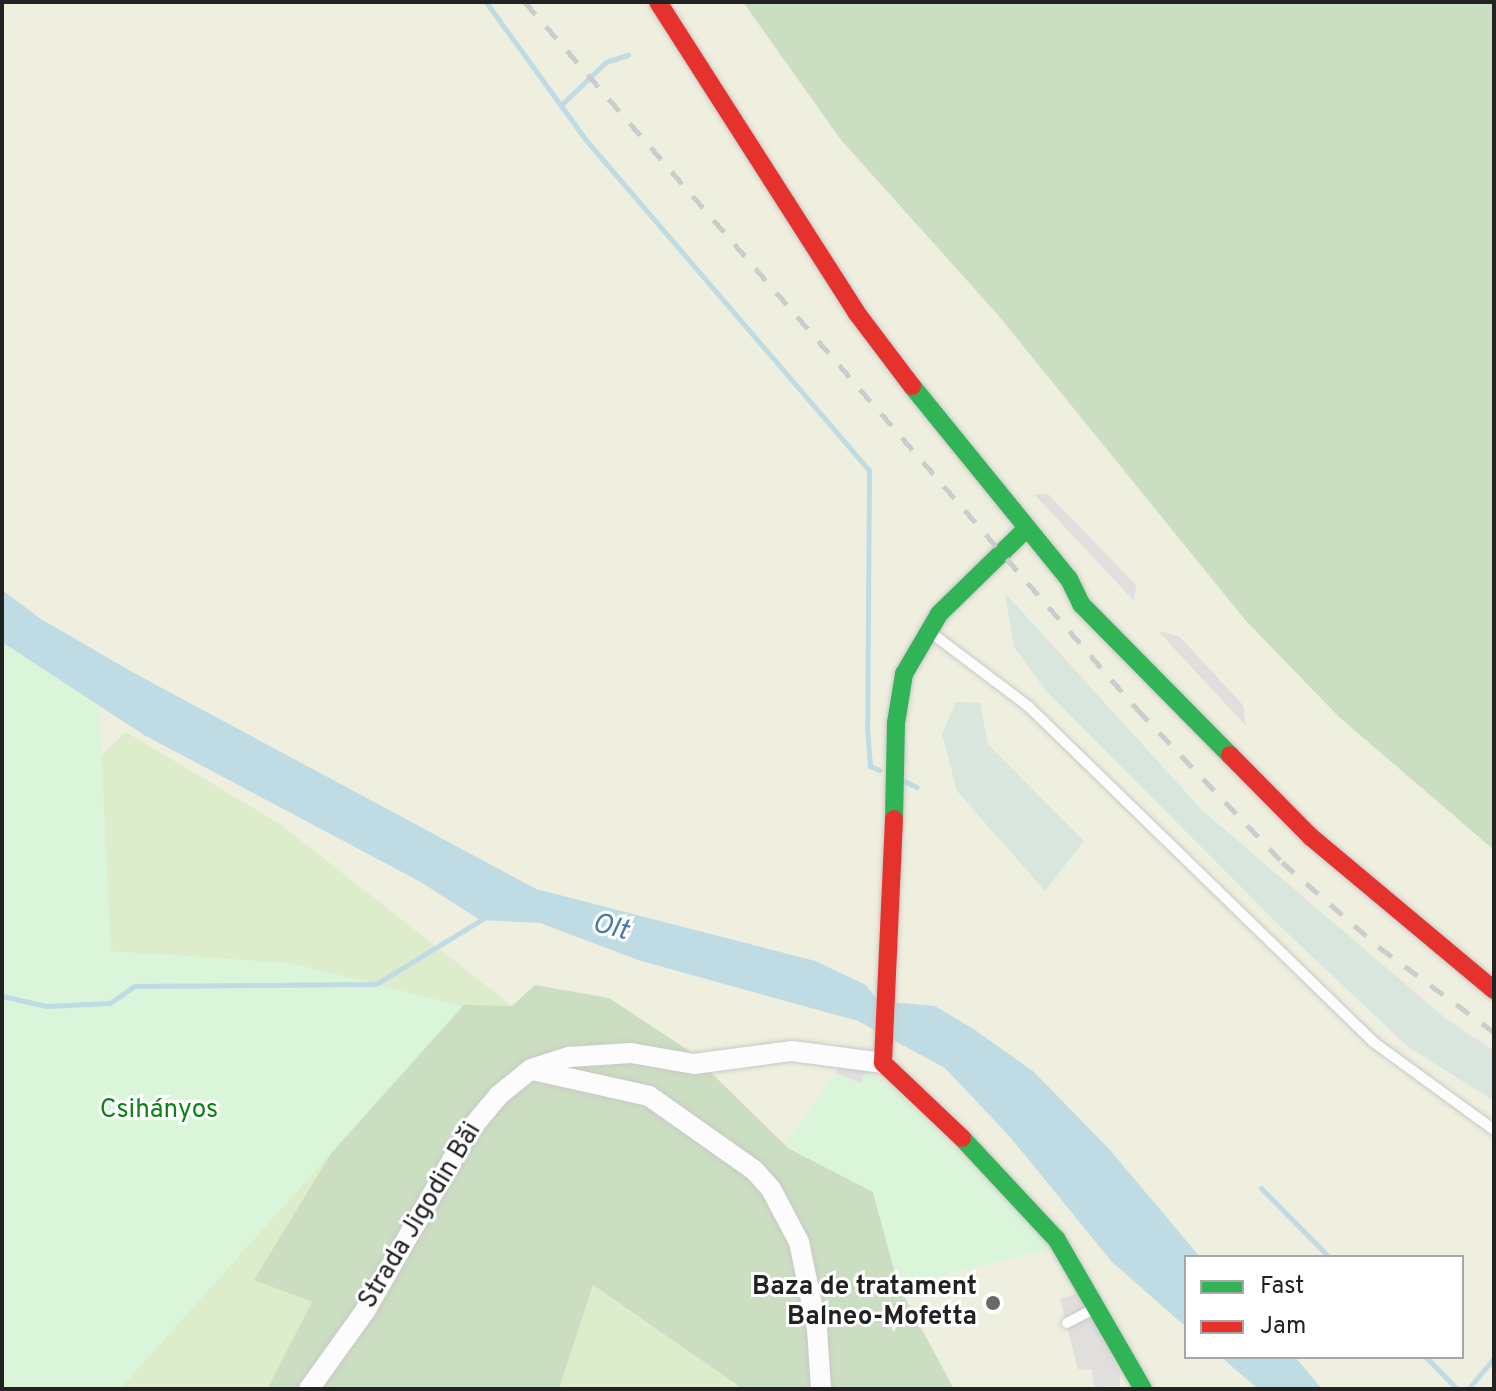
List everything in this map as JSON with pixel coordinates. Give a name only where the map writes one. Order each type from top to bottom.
[{"type":"main road","points":[[658,2],[856,312],[1026,529],[1069,579],[1081,604],[1311,837],[1494,990]]},
{"type":"main road","points":[[1026,529],[989,560],[927,630],[904,674],[896,723],[890,990],[883,1063],[1027,1203],[1057,1240],[1143,1389]]},
{"type":"main road","points":[[1069,579],[1095,595],[1322,826],[1494,970]]},
{"type":"street","name":"Strada Jigodin Băi","points":[[309,1389],[365,1311],[469,1131],[499,1095],[531,1069],[569,1057],[631,1053],[694,1064],[792,1051],[883,1063]]},
{"type":"street","points":[[531,1069],[649,1096],[754,1170],[771,1189],[799,1242],[817,1329],[821,1389]]},
{"type":"lane","points":[[927,630],[1029,707],[1372,1041],[1494,1130]]},
{"type":"lane","points":[[1067,1323],[1095,1308]]},
{"type":"green space","points":[[2,2],[743,2],[841,140],[998,315],[1246,621],[1339,717],[1494,850],[1494,1389],[954,1389],[899,1287],[873,1192],[788,1148],[688,1050],[535,985],[512,1006],[280,824],[126,732],[2,849]]},
{"type":"green space","points":[[743,2],[1494,2],[1494,850],[1339,717],[1246,621],[998,315],[841,140]]},
{"type":"green space","name":"Csihányos","points":[[2,639],[99,699],[111,951],[292,963],[463,1006],[120,1389],[2,1389]]},
{"type":"green space","points":[[126,732],[280,824],[512,1006],[159,1033],[2,849]]},
{"type":"green space","points":[[535,985],[609,998],[688,1050],[788,1148],[873,1192],[899,1287],[954,1389],[743,1389],[593,1285],[559,1389],[267,1389],[312,1302],[254,1280],[349,1124],[2,993],[512,1006]]},
{"type":"green space","points":[[2,1008],[350,1123],[255,1280],[312,1302],[267,1389],[2,1389]]},
{"type":"green space","points":[[866,1069],[901,1095],[1052,1248],[899,1287],[873,1192],[785,1145],[836,1073],[860,1083]]},
{"type":"green space","points":[[593,1285],[743,1389],[559,1389]]},
{"type":"shaded area","points":[[1034,494],[1048,494],[1136,585],[1134,601]]},
{"type":"shaded area","points":[[1005,593],[1202,810],[1445,1018],[1494,1051],[1494,1101],[1407,1046],[1284,930],[1046,691],[1014,647]]},
{"type":"shaded area","points":[[1158,631],[1179,636],[1243,705],[1246,726]]},
{"type":"shaded area","points":[[956,702],[980,703],[988,744],[1084,841],[1045,891],[957,791],[942,734]]},
{"type":"shaded area","points":[[842,1060],[866,1069],[861,1083],[836,1073]]},
{"type":"shaded area","points":[[1078,1293],[1120,1372],[1120,1386],[1094,1387],[1092,1370],[1078,1369],[1060,1299]]},
{"type":"water","name":"Olt","points":[[2,590],[41,619],[134,673],[536,889],[815,961],[866,985],[878,1001],[935,1006],[1034,1072],[1110,1150],[1198,1255],[1184,1255],[1184,1325],[1112,1262],[1010,1137],[945,1068],[858,1021],[638,960],[540,923],[480,920],[419,881],[144,735],[2,642]]},
{"type":"water","points":[[1223,1359],[1297,1359],[1322,1389],[1258,1389]]},
{"type":"waterway","points":[[486,2],[586,140],[869,470],[867,726],[870,766],[879,770]]},
{"type":"waterway","points":[[561,105],[606,62],[628,55]]},
{"type":"waterway","points":[[904,781],[917,787]]},
{"type":"waterway","points":[[2,996],[46,1006],[110,1003],[134,986],[376,984],[484,918]]},
{"type":"waterway","points":[[1261,1188],[1327,1255]]},
{"type":"waterway","points":[[1468,1389],[1494,1358]]},
{"type":"waterway","points":[[1428,1359],[1457,1389]]},
{"type":"railway","points":[[525,2],[1137,709],[1282,862],[1379,947],[1494,1032]]},
{"type":"traffic: fast","points":[[912,386],[1069,579],[1081,604],[1230,755]]},
{"type":"traffic: fast","points":[[894,819],[896,723],[904,674],[939,614],[1026,529]]},
{"type":"traffic: fast","points":[[962,1138],[1057,1240],[1143,1389]]},
{"type":"traffic: jam","points":[[658,2],[856,312],[912,386]]},
{"type":"traffic: jam","points":[[1230,755],[1311,837],[1494,990]]},
{"type":"traffic: jam","points":[[894,819],[883,1063],[962,1138]]},
{"type":"place","name":"Baza de tratament Balneo-Mofetta","points":[[993,1303]]}]
